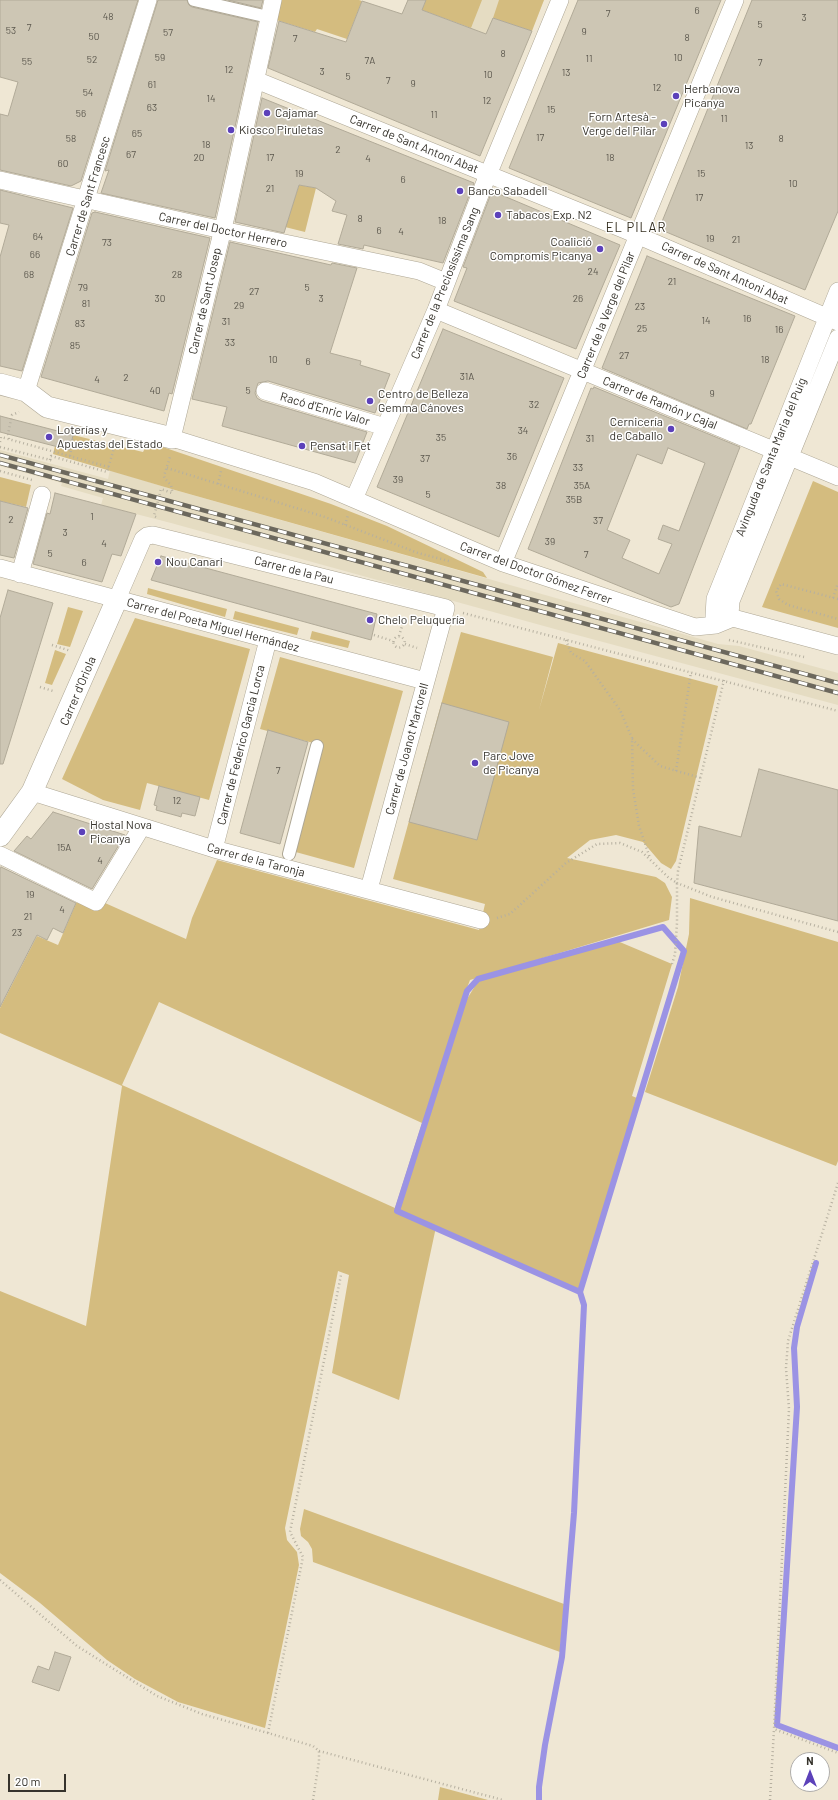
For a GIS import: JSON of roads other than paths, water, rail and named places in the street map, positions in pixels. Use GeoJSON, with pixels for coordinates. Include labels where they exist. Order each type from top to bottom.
{"type":"FeatureCollection","features":[{"type":"Feature","properties":{"kind":"street","name":"Carrer de Sant Francesc"},"geometry":{"type":"LineString","coordinates":[[26,391],[148,0]]}},
{"type":"Feature","properties":{"kind":"street"},"geometry":{"type":"LineString","coordinates":[[194,0],[264,16]]}},
{"type":"Feature","properties":{"kind":"street","name":"Carrer de Sant Josep"},"geometry":{"type":"LineString","coordinates":[[172,438],[222,230],[273,0]]}},
{"type":"Feature","properties":{"kind":"street","name":"Carrer de la Preciosíssima Sang"},"geometry":{"type":"LineString","coordinates":[[354,499],[436,310],[488,174],[560,0]]}},
{"type":"Feature","properties":{"kind":"street","name":"Carrer de la Verge del Pilar"},"geometry":{"type":"LineString","coordinates":[[503,563],[735,0]]}},
{"type":"Feature","properties":{"kind":"street","name":"Carrer de Sant Antoni Abat"},"geometry":{"type":"LineString","coordinates":[[256,80],[638,235],[832,320]]}},
{"type":"Feature","properties":{"kind":"street","name":"Carrer del Doctor Herrero"},"geometry":{"type":"LineString","coordinates":[[0,180],[222,230],[419,271],[446,282]]}},
{"type":"Feature","properties":{"kind":"street","name":"Avinguda de Santa Maria del Puig"},"geometry":{"type":"LineString","coordinates":[[716,625],[714,616],[715,600],[774,450],[832,320],[838,291]]}},
{"type":"Feature","properties":{"kind":"street","name":"Carrer de Ramón y Cajal"},"geometry":{"type":"LineString","coordinates":[[436,310],[789,457]]}},
{"type":"Feature","properties":{"kind":"street","name":"Avinguda de Santa Maria del Puig"},"geometry":{"type":"LineString","coordinates":[[733,618],[730,615],[732,601],[838,338]]}},
{"type":"Feature","properties":{"kind":"street"},"geometry":{"type":"LineString","coordinates":[[0,384],[26,391],[47,407],[172,438]]}},
{"type":"Feature","properties":{"kind":"street","name":"Racó d'Enric Valor"},"geometry":{"type":"LineString","coordinates":[[265,391],[385,426]]}},
{"type":"Feature","properties":{"kind":"street","name":"Carrer del Doctor Gómez Ferrer"},"geometry":{"type":"LineString","coordinates":[[172,438],[314,482],[503,563],[695,627],[716,625],[733,618]]}},
{"type":"Feature","properties":{"kind":"street"},"geometry":{"type":"LineString","coordinates":[[789,457],[838,477]]}},
{"type":"Feature","properties":{"kind":"street"},"geometry":{"type":"LineString","coordinates":[[20,574],[42,495]]}},
{"type":"Feature","properties":{"kind":"street","name":"Carrer de la Pau"},"geometry":{"type":"LineString","coordinates":[[143,539],[146,536],[153,535],[446,608]]}},
{"type":"Feature","properties":{"kind":"street","name":"Carrer d'Oriola"},"geometry":{"type":"LineString","coordinates":[[4,826],[32,792],[143,539]]}},
{"type":"Feature","properties":{"kind":"street","name":"Carrer del Poeta Miguel Hernández"},"geometry":{"type":"LineString","coordinates":[[0,568],[426,682]]}},
{"type":"Feature","properties":{"kind":"street","name":"Carrer de Joanot Martorell"},"geometry":{"type":"LineString","coordinates":[[369,889],[446,608]]}},
{"type":"Feature","properties":{"kind":"street"},"geometry":{"type":"LineString","coordinates":[[733,618],[838,646]]}},
{"type":"Feature","properties":{"kind":"street","name":"Carrer de Federico Garcia Lorca"},"geometry":{"type":"LineString","coordinates":[[214,849],[268,640]]}},
{"type":"Feature","properties":{"kind":"street"},"geometry":{"type":"LineString","coordinates":[[289,854],[317,746]]}},
{"type":"Feature","properties":{"kind":"street","name":"Carrer de la Taronja"},"geometry":{"type":"LineString","coordinates":[[32,792],[141,828],[214,849],[481,920]]}},
{"type":"Feature","properties":{"kind":"street"},"geometry":{"type":"LineString","coordinates":[[0,855],[96,902],[141,828]]}},
{"type":"Feature","properties":{"kind":"waterway"},"geometry":{"type":"LineString","coordinates":[[539,1800],[539,1787],[545,1745],[562,1657],[574,1513],[584,1305],[580,1292],[397,1211],[467,991],[478,979],[663,927],[684,951],[580,1292]]}},
{"type":"Feature","properties":{"kind":"waterway"},"geometry":{"type":"LineString","coordinates":[[816,1263],[797,1327],[794,1348],[797,1407],[777,1725],[838,1748]]}},
{"type":"Feature","properties":{"kind":"railway"},"geometry":{"type":"LineString","coordinates":[[0,455],[838,683]]}},
{"type":"Feature","properties":{"kind":"railway"},"geometry":{"type":"LineString","coordinates":[[0,463],[838,693]]}},
{"type":"Feature","properties":{"kind":"place","name":"Herbanova Picanya"},"geometry":{"type":"Point","coordinates":[676,96]}},
{"type":"Feature","properties":{"kind":"place","name":"Cajamar"},"geometry":{"type":"Point","coordinates":[267,113]}},
{"type":"Feature","properties":{"kind":"place","name":"Forn Artesà - Verge del Pilar"},"geometry":{"type":"Point","coordinates":[664,124]}},
{"type":"Feature","properties":{"kind":"place","name":"Kiosco Piruletas"},"geometry":{"type":"Point","coordinates":[231,130]}},
{"type":"Feature","properties":{"kind":"place","name":"Banco Sabadell"},"geometry":{"type":"Point","coordinates":[460,191]}},
{"type":"Feature","properties":{"kind":"place","name":"Tabacos Exp. N2"},"geometry":{"type":"Point","coordinates":[498,215]}},
{"type":"Feature","properties":{"kind":"place","name":"Coalició Compromís Picanya"},"geometry":{"type":"Point","coordinates":[600,249]}},
{"type":"Feature","properties":{"kind":"place","name":"Centro de Belleza Gemma Cánoves"},"geometry":{"type":"Point","coordinates":[370,401]}},
{"type":"Feature","properties":{"kind":"place","name":"Cernicería de Caballo"},"geometry":{"type":"Point","coordinates":[671,429]}},
{"type":"Feature","properties":{"kind":"place","name":"Loterías y Apuestas del Estado"},"geometry":{"type":"Point","coordinates":[49,437]}},
{"type":"Feature","properties":{"kind":"place","name":"Pensat i Fet"},"geometry":{"type":"Point","coordinates":[302,446]}},
{"type":"Feature","properties":{"kind":"place","name":"Nou Canari"},"geometry":{"type":"Point","coordinates":[158,562]}},
{"type":"Feature","properties":{"kind":"place","name":"Chelo Peluquería"},"geometry":{"type":"Point","coordinates":[370,620]}},
{"type":"Feature","properties":{"kind":"place","name":"Parc Jove de Picanya"},"geometry":{"type":"Point","coordinates":[475,763]}},
{"type":"Feature","properties":{"kind":"place","name":"Hostal Nova Picanya"},"geometry":{"type":"Point","coordinates":[82,832]}},
{"type":"Feature","properties":{"kind":"district","name":"EL PILAR"},"geometry":{"type":"Point","coordinates":[636,228]}}]}
